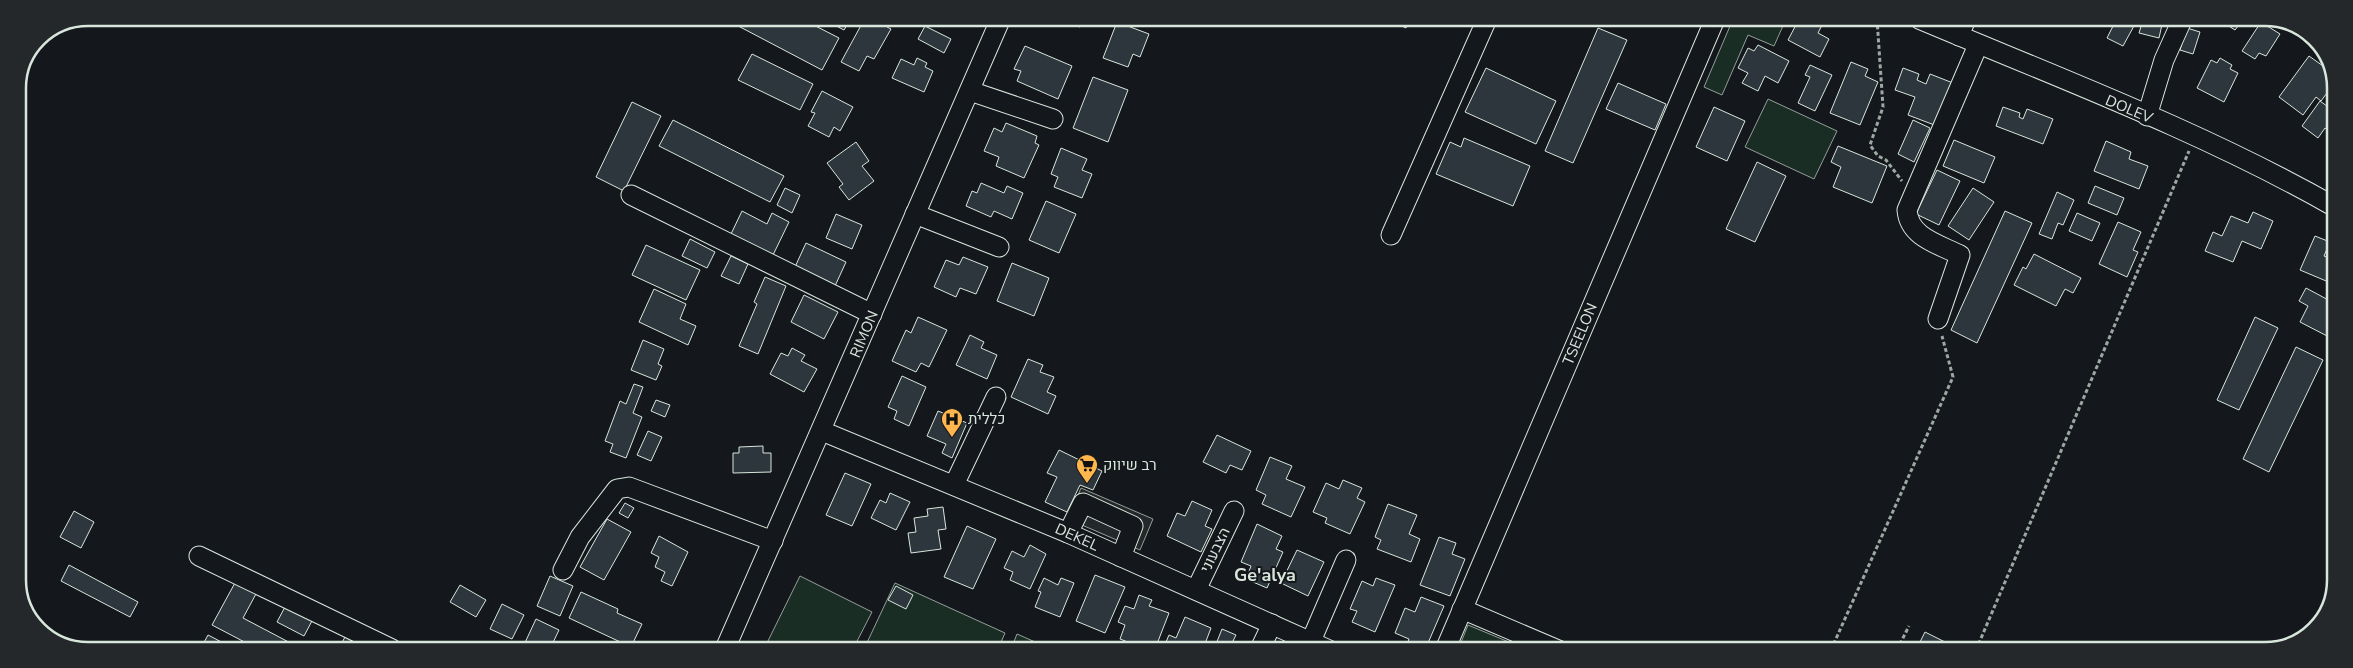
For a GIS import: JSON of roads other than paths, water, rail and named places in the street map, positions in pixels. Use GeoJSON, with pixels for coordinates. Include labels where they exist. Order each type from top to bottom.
{"type":"FeatureCollection","features":[{"type":"Feature","properties":{"kind":"street","name":"RIMON"},"geometry":{"type":"LineString","coordinates":[[728,642],[998,26]]}},
{"type":"Feature","properties":{"kind":"street"},"geometry":{"type":"LineString","coordinates":[[1391,235],[1485,26]]}},
{"type":"Feature","properties":{"kind":"street","name":"TSEELON"},"geometry":{"type":"LineString","coordinates":[[1448,642],[1712,26]]}},
{"type":"Feature","properties":{"kind":"street"},"geometry":{"type":"LineString","coordinates":[[2147,116],[2164,60],[2179,26]]}},
{"type":"Feature","properties":{"kind":"street","name":"DOLEV"},"geometry":{"type":"LineString","coordinates":[[1963,28],[1978,44],[2196,137],[2327,203]]}},
{"type":"Feature","properties":{"kind":"street"},"geometry":{"type":"LineString","coordinates":[[1938,319],[1960,255],[1914,230],[1908,221],[1907,210],[1978,44]]}},
{"type":"Feature","properties":{"kind":"street"},"geometry":{"type":"LineString","coordinates":[[970,91],[1053,119]]}},
{"type":"Feature","properties":{"kind":"street"},"geometry":{"type":"LineString","coordinates":[[632,195],[872,314]]}},
{"type":"Feature","properties":{"kind":"street"},"geometry":{"type":"LineString","coordinates":[[915,214],[999,247]]}},
{"type":"Feature","properties":{"kind":"street"},"geometry":{"type":"LineString","coordinates":[[954,485],[996,397]]}},
{"type":"Feature","properties":{"kind":"street","name":"DEKEL"},"geometry":{"type":"LineString","coordinates":[[822,431],[1068,533],[1311,641]]}},
{"type":"Feature","properties":{"kind":"street"},"geometry":{"type":"LineString","coordinates":[[563,570],[580,537],[617,489],[629,487],[773,540]]}},
{"type":"Feature","properties":{"kind":"street"},"geometry":{"type":"LineString","coordinates":[[1068,533],[1083,503],[1134,526],[1121,556]]}},
{"type":"Feature","properties":{"kind":"street","name":"הצבעוני"},"geometry":{"type":"LineString","coordinates":[[1196,590],[1234,511]]}},
{"type":"Feature","properties":{"kind":"street"},"geometry":{"type":"LineString","coordinates":[[199,556],[379,642]]}},
{"type":"Feature","properties":{"kind":"street"},"geometry":{"type":"LineString","coordinates":[[1311,641],[1346,560]]}},
{"type":"Feature","properties":{"kind":"street"},"geometry":{"type":"LineString","coordinates":[[1462,609],[1539,642]]}},
{"type":"Feature","properties":{"kind":"street"},"geometry":{"type":"LineString","coordinates":[[1263,642],[1272,624]]}},
{"type":"Feature","properties":{"kind":"place","name":"כללית"},"geometry":{"type":"Point","coordinates":[952,438]}},
{"type":"Feature","properties":{"kind":"place","name":"רב שיווק"},"geometry":{"type":"Point","coordinates":[1087,484]}},
{"type":"Feature","properties":{"kind":"district","name":"Ge'alya"},"geometry":{"type":"Point","coordinates":[1265,575]}}]}
